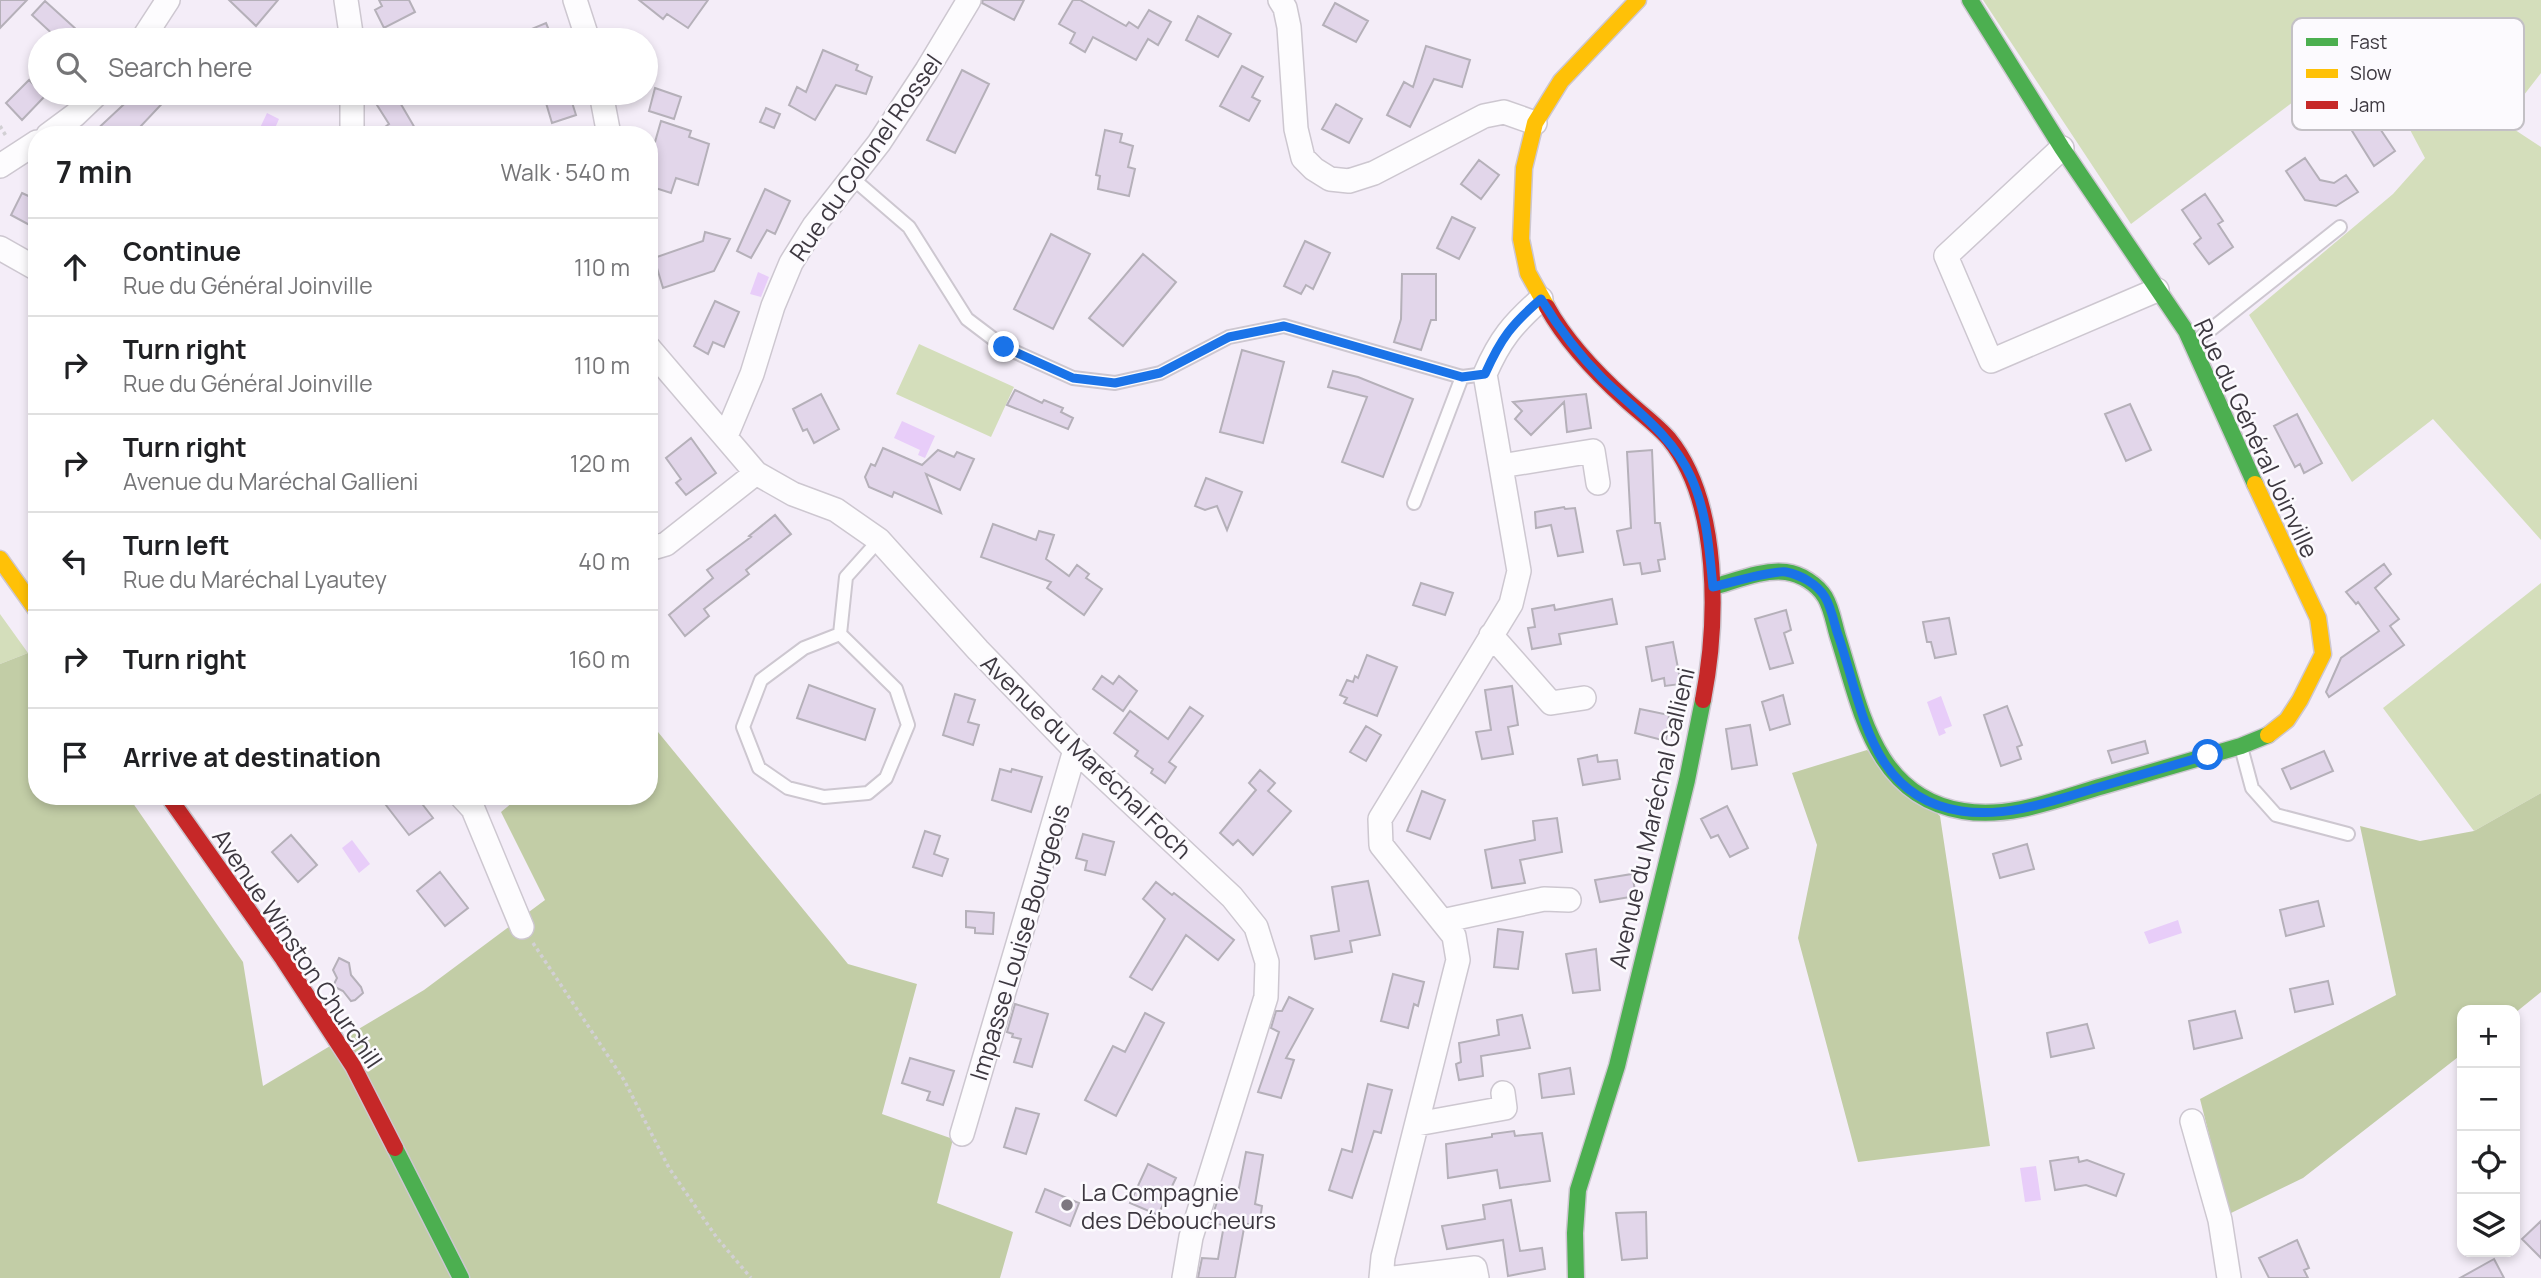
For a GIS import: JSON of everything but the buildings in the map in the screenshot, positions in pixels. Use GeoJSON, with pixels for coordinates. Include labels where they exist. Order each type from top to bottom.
{"type":"FeatureCollection","features":[{"type":"Feature","properties":{"kind":"street"},"geometry":{"type":"LineString","coordinates":[[150,28],[168,0]]}},
{"type":"Feature","properties":{"kind":"street"},"geometry":{"type":"LineString","coordinates":[[346,0],[350,28]]}},
{"type":"Feature","properties":{"kind":"street"},"geometry":{"type":"LineString","coordinates":[[575,0],[584,28]]}},
{"type":"Feature","properties":{"kind":"street","name":"Rue du Colonel Rossel"},"geometry":{"type":"LineString","coordinates":[[726,436],[752,373],[773,306],[791,263],[814,226],[886,132],[969,0]]}},
{"type":"Feature","properties":{"kind":"street"},"geometry":{"type":"LineString","coordinates":[[1280,0],[1285,8],[1289,27],[1296,129],[1303,158],[1314,169],[1330,178],[1349,181],[1374,173],[1484,116],[1504,112],[1535,123]]}},
{"type":"Feature","properties":{"kind":"street","name":"Avenue du Maréchal Gallieni"},"geometry":{"type":"LineString","coordinates":[[1576,1278],[1578,1190],[1617,1066],[1687,780],[1709,668],[1713,587],[1706,520],[1691,477],[1675,449],[1669,439],[1600,377],[1557,325],[1528,273],[1521,239],[1524,168],[1535,123],[1561,81],[1638,0]]}},
{"type":"Feature","properties":{"kind":"street","name":"Rue du Général Joinville"},"geometry":{"type":"LineString","coordinates":[[1713,587],[1783,571],[1804,578],[1825,597],[1860,710],[1878,756],[1902,785],[1933,805],[1964,811],[2007,811],[2052,801],[2241,746],[2270,734],[2287,720],[2316,671],[2323,654],[2318,618],[2292,567],[2186,331],[2062,148],[1969,0]]}},
{"type":"Feature","properties":{"kind":"street"},"geometry":{"type":"LineString","coordinates":[[60,126],[85,105]]}},
{"type":"Feature","properties":{"kind":"street"},"geometry":{"type":"LineString","coordinates":[[352,105],[352,126]]}},
{"type":"Feature","properties":{"kind":"street"},"geometry":{"type":"LineString","coordinates":[[603,105],[607,126]]}},
{"type":"Feature","properties":{"kind":"street"},"geometry":{"type":"LineString","coordinates":[[0,166],[28,148]]}},
{"type":"Feature","properties":{"kind":"street"},"geometry":{"type":"LineString","coordinates":[[2062,148],[1946,256],[1991,361],[2157,290]]}},
{"type":"Feature","properties":{"kind":"street"},"geometry":{"type":"LineString","coordinates":[[0,248],[28,264]]}},
{"type":"Feature","properties":{"kind":"street"},"geometry":{"type":"LineString","coordinates":[[1381,1278],[1383,1257],[1458,960],[1454,936],[1381,845],[1380,819],[1511,604],[1519,571],[1485,374],[1496,350],[1514,323],[1541,299]]}},
{"type":"Feature","properties":{"kind":"street","name":"Avenue du Maréchal Foch"},"geometry":{"type":"LineString","coordinates":[[658,358],[756,472],[793,494],[836,510],[879,540],[978,650],[1075,750],[1232,897],[1256,926],[1267,962],[1266,997],[1191,1237],[1184,1278]]}},
{"type":"Feature","properties":{"kind":"street"},"geometry":{"type":"LineString","coordinates":[[1501,466],[1593,451],[1598,483]]}},
{"type":"Feature","properties":{"kind":"street"},"geometry":{"type":"LineString","coordinates":[[658,546],[666,544],[756,472]]}},
{"type":"Feature","properties":{"kind":"street"},"geometry":{"type":"LineString","coordinates":[[0,559],[28,591]]}},
{"type":"Feature","properties":{"kind":"street"},"geometry":{"type":"LineString","coordinates":[[1491,635],[1551,703],[1584,698]]}},
{"type":"Feature","properties":{"kind":"street","name":"Impasse Louise Bourgeois"},"geometry":{"type":"LineString","coordinates":[[962,1134],[1075,750]]}},
{"type":"Feature","properties":{"kind":"street","name":"Avenue Winston Churchill"},"geometry":{"type":"LineString","coordinates":[[174,805],[290,969],[353,1066],[461,1278]]}},
{"type":"Feature","properties":{"kind":"street"},"geometry":{"type":"LineString","coordinates":[[470,805],[522,927]]}},
{"type":"Feature","properties":{"kind":"street"},"geometry":{"type":"LineString","coordinates":[[1442,921],[1544,899],[1569,900]]}},
{"type":"Feature","properties":{"kind":"street"},"geometry":{"type":"LineString","coordinates":[[1417,1124],[1506,1108],[1503,1093]]}},
{"type":"Feature","properties":{"kind":"street"},"geometry":{"type":"LineString","coordinates":[[2192,1121],[2220,1220],[2229,1278]]}},
{"type":"Feature","properties":{"kind":"street"},"geometry":{"type":"LineString","coordinates":[[1394,1278],[1475,1268],[1477,1278]]}},
{"type":"Feature","properties":{"kind":"lane"},"geometry":{"type":"LineString","coordinates":[[851,177],[909,227],[967,319],[1004,347],[1073,378],[1115,383],[1160,373],[1229,337],[1284,326],[1462,377],[1485,374]]}},
{"type":"Feature","properties":{"kind":"lane"},"geometry":{"type":"LineString","coordinates":[[2192,345],[2340,227]]}},
{"type":"Feature","properties":{"kind":"lane"},"geometry":{"type":"LineString","coordinates":[[1414,503],[1462,377]]}},
{"type":"Feature","properties":{"kind":"lane"},"geometry":{"type":"LineString","coordinates":[[840,634],[846,577],[879,540]]}},
{"type":"Feature","properties":{"kind":"lane"},"geometry":{"type":"LineString","coordinates":[[840,634],[896,690],[908,725],[886,778],[868,793],[824,797],[788,788],[759,768],[743,727],[761,680],[804,648],[840,634]]}},
{"type":"Feature","properties":{"kind":"lane"},"geometry":{"type":"LineString","coordinates":[[2241,746],[2252,788],[2276,815],[2348,834]]}},
{"type":"Feature","properties":{"kind":"path"},"geometry":{"type":"LineString","coordinates":[[522,927],[624,1080],[669,1168],[717,1238],[751,1278]]}},
{"type":"Feature","properties":{"kind":"green space"},"geometry":{"type":"Polygon","coordinates":[[[1983,0],[2541,0],[2541,73],[2524,95],[2524,18],[2292,18],[2292,103],[2131,224],[1983,0]]]}},
{"type":"Feature","properties":{"kind":"green space"},"geometry":{"type":"Polygon","coordinates":[[[2410,130],[2515,130],[2541,147],[2541,540],[2433,419],[2352,482],[2249,315],[2393,194],[2425,158],[2410,130]]]}},
{"type":"Feature","properties":{"kind":"green space"},"geometry":{"type":"Polygon","coordinates":[[[919,344],[1014,387],[991,437],[896,394],[919,344]]]}},
{"type":"Feature","properties":{"kind":"green space"},"geometry":{"type":"Polygon","coordinates":[[[2541,583],[2541,793],[2474,831],[2383,708],[2541,583]]]}},
{"type":"Feature","properties":{"kind":"green space"},"geometry":{"type":"Polygon","coordinates":[[[0,614],[28,653],[0,664],[0,614]]]}},
{"type":"Feature","properties":{"kind":"green space"},"geometry":{"type":"Polygon","coordinates":[[[28,653],[28,805],[134,805],[243,962],[263,1086],[424,990],[545,900],[501,812],[509,805],[658,805],[658,732],[848,964],[917,984],[882,1114],[953,1139],[937,1203],[1013,1232],[1000,1278],[0,1278],[0,664],[28,653]]]}},
{"type":"Feature","properties":{"kind":"green space"},"geometry":{"type":"Polygon","coordinates":[[[1867,750],[1940,816],[1990,1146],[1858,1162],[1798,938],[1817,845],[1792,773],[1867,750]]]}},
{"type":"Feature","properties":{"kind":"green space"},"geometry":{"type":"Polygon","coordinates":[[[2541,793],[2541,992],[2520,1009],[2520,1005],[2457,1005],[2457,1058],[2303,1178],[2229,1214],[2200,1099],[2396,995],[2360,826],[2420,841],[2474,831],[2541,793]]]}},
{"type":"Feature","properties":{"kind":"shaded area"},"geometry":{"type":"Polygon","coordinates":[[[267,113],[279,119],[276,126],[261,126],[267,113]]]}},
{"type":"Feature","properties":{"kind":"shaded area"},"geometry":{"type":"Polygon","coordinates":[[[758,272],[769,277],[761,297],[750,294],[758,272]]]}},
{"type":"Feature","properties":{"kind":"shaded area"},"geometry":{"type":"Polygon","coordinates":[[[902,421],[935,436],[925,458],[918,455],[920,450],[894,438],[902,421]]]}},
{"type":"Feature","properties":{"kind":"shaded area"},"geometry":{"type":"Polygon","coordinates":[[[1941,696],[1952,726],[1944,729],[1946,733],[1939,736],[1927,702],[1941,696]]]}},
{"type":"Feature","properties":{"kind":"shaded area"},"geometry":{"type":"Polygon","coordinates":[[[352,840],[370,864],[359,873],[342,848],[352,840]]]}},
{"type":"Feature","properties":{"kind":"shaded area"},"geometry":{"type":"Polygon","coordinates":[[[2178,920],[2182,933],[2149,944],[2144,932],[2178,920]]]}},
{"type":"Feature","properties":{"kind":"shaded area"},"geometry":{"type":"Polygon","coordinates":[[[2036,1166],[2041,1200],[2025,1202],[2020,1168],[2036,1166]]]}},
{"type":"Feature","properties":{"kind":"traffic: fast"},"geometry":{"type":"LineString","coordinates":[[1970,0],[2062,148],[2186,331],[2255,484]]}},
{"type":"Feature","properties":{"kind":"traffic: fast"},"geometry":{"type":"LineString","coordinates":[[1713,587],[1768,572],[1786,572],[1808,580],[1818,588],[1829,606],[1864,720],[1890,769],[1909,788],[1933,802],[1963,811],[1998,812],[2034,806],[2241,746],[2268,735]]}},
{"type":"Feature","properties":{"kind":"traffic: fast"},"geometry":{"type":"LineString","coordinates":[[1576,1278],[1578,1190],[1617,1066],[1687,780],[1703,700]]}},
{"type":"Feature","properties":{"kind":"traffic: fast"},"geometry":{"type":"LineString","coordinates":[[395,1148],[461,1278]]}},
{"type":"Feature","properties":{"kind":"traffic: slow"},"geometry":{"type":"LineString","coordinates":[[1547,307],[1528,273],[1521,239],[1524,168],[1535,123],[1561,81],[1638,0]]}},
{"type":"Feature","properties":{"kind":"traffic: slow"},"geometry":{"type":"LineString","coordinates":[[2255,484],[2318,618],[2323,654],[2287,720],[2268,735]]}},
{"type":"Feature","properties":{"kind":"traffic: slow"},"geometry":{"type":"LineString","coordinates":[[0,559],[28,598]]}},
{"type":"Feature","properties":{"kind":"traffic: jam"},"geometry":{"type":"LineString","coordinates":[[1547,307],[1573,345],[1593,368],[1669,439],[1686,465],[1707,529],[1711,565],[1711,636],[1703,700]]}},
{"type":"Feature","properties":{"kind":"traffic: jam"},"geometry":{"type":"LineString","coordinates":[[174,805],[283,959],[353,1066],[395,1148]]}},
{"type":"Feature","properties":{"kind":"place","name":"La Compagnie des Déboucheurs"},"geometry":{"type":"Point","coordinates":[1067,1205]}},
{"type":"Feature","properties":{"kind":"route"},"geometry":{"type":"LineString","coordinates":[[1004,347],[1073,378],[1115,383],[1160,373],[1229,337],[1284,326],[1462,377],[1485,374],[1496,350],[1514,323],[1541,299],[1557,325],[1600,377],[1669,439],[1691,477],[1706,520],[1713,587],[1783,571],[1804,578],[1825,597],[1860,710],[1878,756],[1902,785],[1933,805],[1964,811],[2007,811],[2052,801],[2208,755]]}}]}
